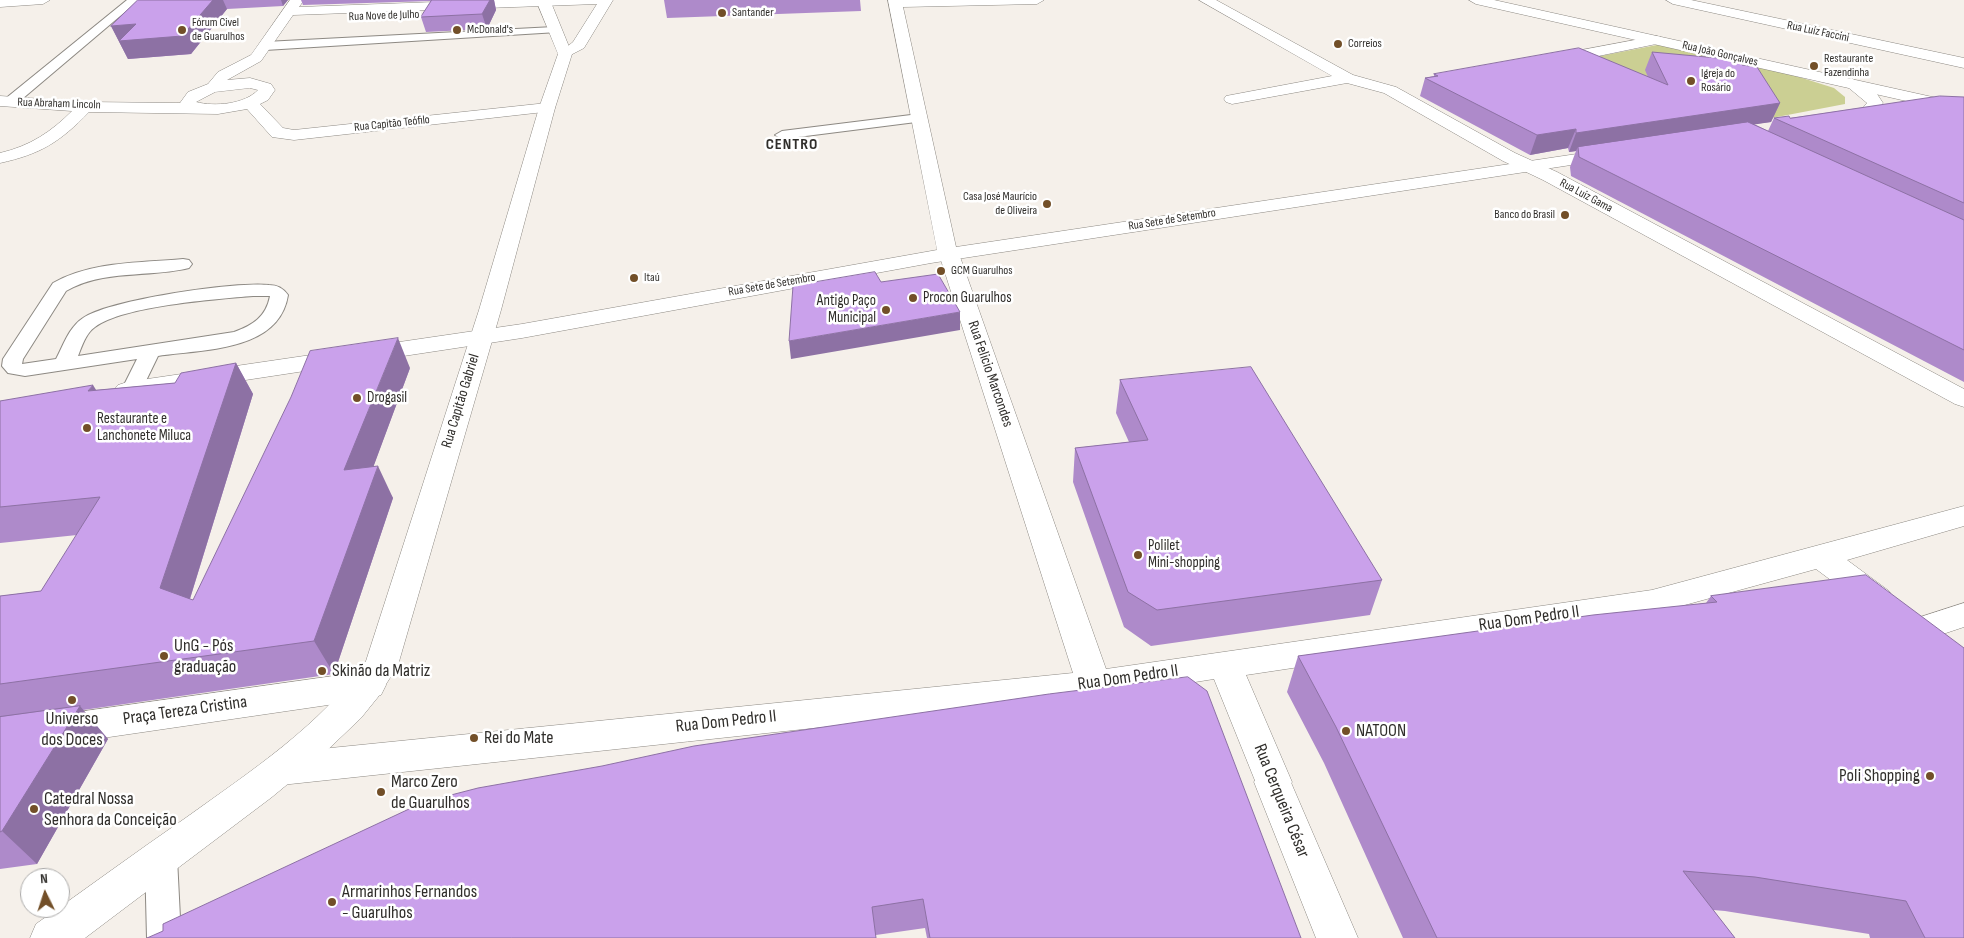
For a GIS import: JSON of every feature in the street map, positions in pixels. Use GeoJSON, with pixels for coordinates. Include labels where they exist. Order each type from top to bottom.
{"type":"FeatureCollection","features":[{"type":"Feature","properties":{"kind":"street"},"geometry":{"type":"LineString","coordinates":[[0,3],[43,0]]}},
{"type":"Feature","properties":{"kind":"street","name":"Rua Nove de Julho"},"geometry":{"type":"LineString","coordinates":[[290,10],[543,4],[605,0]]}},
{"type":"Feature","properties":{"kind":"street","name":"Rua Nove de Julho"},"geometry":{"type":"LineString","coordinates":[[566,54],[579,45],[605,0]]}},
{"type":"Feature","properties":{"kind":"street"},"geometry":{"type":"LineString","coordinates":[[895,1],[1037,0]]}},
{"type":"Feature","properties":{"kind":"street","name":"Rua Luiz Gama"},"geometry":{"type":"LineString","coordinates":[[1206,0],[1347,78],[1390,90],[1528,166],[1964,399]]}},
{"type":"Feature","properties":{"kind":"street","name":"Rua João Gonçalves"},"geometry":{"type":"LineString","coordinates":[[1476,0],[1964,109]]}},
{"type":"Feature","properties":{"kind":"street","name":"Rua Luíz Faccini"},"geometry":{"type":"LineString","coordinates":[[1676,0],[1964,63]]}},
{"type":"Feature","properties":{"kind":"street","name":"Rua Felicio Marcondes"},"geometry":{"type":"LineString","coordinates":[[895,1],[944,243],[1094,684]]}},
{"type":"Feature","properties":{"kind":"street"},"geometry":{"type":"LineString","coordinates":[[543,4],[566,54]]}},
{"type":"Feature","properties":{"kind":"street"},"geometry":{"type":"LineString","coordinates":[[194,108],[189,105],[188,101],[207,90],[224,76],[256,58],[290,10]]}},
{"type":"Feature","properties":{"kind":"street"},"geometry":{"type":"LineString","coordinates":[[1544,62],[1656,40]]}},
{"type":"Feature","properties":{"kind":"street","name":"Rua Capitão Gabriel"},"geometry":{"type":"LineString","coordinates":[[52,938],[281,769],[346,710],[369,685],[381,665],[481,337],[547,108],[566,54]]}},
{"type":"Feature","properties":{"kind":"street"},"geometry":{"type":"LineString","coordinates":[[1232,99],[1347,78]]}},
{"type":"Feature","properties":{"kind":"street","name":"Rua Abraham Lincoln"},"geometry":{"type":"LineString","coordinates":[[5,101],[85,107],[119,106],[210,110],[249,102],[265,94],[267,90],[265,87],[250,83],[119,106]]}},
{"type":"Feature","properties":{"kind":"street"},"geometry":{"type":"LineString","coordinates":[[1851,83],[1871,97],[1875,103],[1865,115]]}},
{"type":"Feature","properties":{"kind":"street"},"geometry":{"type":"LineString","coordinates":[[1390,90],[1410,87]]}},
{"type":"Feature","properties":{"kind":"street","name":"Rua Capitão Teófilo"},"geometry":{"type":"LineString","coordinates":[[249,102],[278,133],[294,135],[547,108]]}},
{"type":"Feature","properties":{"kind":"street"},"geometry":{"type":"LineString","coordinates":[[1846,118],[1921,106],[1964,109]]}},
{"type":"Feature","properties":{"kind":"street"},"geometry":{"type":"LineString","coordinates":[[0,158],[45,144],[55,138],[85,107]]}},
{"type":"Feature","properties":{"kind":"street","name":"Rua Sete de Setembro"},"geometry":{"type":"LineString","coordinates":[[104,394],[481,337],[949,254],[1627,151]]}},
{"type":"Feature","properties":{"kind":"street","name":"Rua Dom Pedro II"},"geometry":{"type":"LineString","coordinates":[[281,769],[1094,684],[1652,602],[1821,557],[1964,516]]}},
{"type":"Feature","properties":{"kind":"street"},"geometry":{"type":"LineString","coordinates":[[1821,557],[1949,652]]}},
{"type":"Feature","properties":{"kind":"street"},"geometry":{"type":"LineString","coordinates":[[1919,630],[1964,615]]}},
{"type":"Feature","properties":{"kind":"street","name":"Rua Cerqueira César"},"geometry":{"type":"LineString","coordinates":[[1225,664],[1337,938]]}},
{"type":"Feature","properties":{"kind":"street","name":"Praça Tereza Cristina"},"geometry":{"type":"LineString","coordinates":[[0,738],[369,685]]}},
{"type":"Feature","properties":{"kind":"lane"},"geometry":{"type":"LineString","coordinates":[[5,101],[134,0]]}},
{"type":"Feature","properties":{"kind":"lane"},"geometry":{"type":"LineString","coordinates":[[265,46],[554,30]]}},
{"type":"Feature","properties":{"kind":"lane"},"geometry":{"type":"LineString","coordinates":[[782,135],[919,118]]}},
{"type":"Feature","properties":{"kind":"lane"},"geometry":{"type":"LineString","coordinates":[[64,364],[83,327],[96,317],[114,310],[258,290],[276,292],[279,295],[268,321],[254,332],[232,339],[25,370],[16,369],[12,366],[12,360],[59,287],[77,277],[90,274],[183,264]]}},
{"type":"Feature","properties":{"kind":"lane"},"geometry":{"type":"LineString","coordinates":[[138,388],[156,351]]}},
{"type":"Feature","properties":{"kind":"lane"},"geometry":{"type":"LineString","coordinates":[[161,858],[164,938]]}},
{"type":"Feature","properties":{"kind":"green space"},"geometry":{"type":"Polygon","coordinates":[[[1662,44],[1796,76],[1834,88],[1845,97],[1845,104],[1735,125],[1580,60],[1662,44]]]}},
{"type":"Feature","properties":{"kind":"building"},"geometry":{"type":"Polygon","coordinates":[[[138,0],[213,0],[182,36],[119,41],[136,24],[111,26],[138,0]]]}},
{"type":"Feature","properties":{"kind":"building"},"geometry":{"type":"Polygon","coordinates":[[[432,0],[490,0],[482,14],[421,17],[432,0]]]}},
{"type":"Feature","properties":{"kind":"building"},"geometry":{"type":"Polygon","coordinates":[[[1579,48],[1668,85],[1652,52],[1739,60],[1742,65],[1757,67],[1780,103],[1576,133],[1576,129],[1537,135],[1425,78],[1438,76],[1434,74],[1579,48]]]}},
{"type":"Feature","properties":{"kind":"building"},"geometry":{"type":"Polygon","coordinates":[[[1940,96],[1964,97],[1964,203],[1774,118],[1789,116],[1790,118],[1940,96]]]}},
{"type":"Feature","properties":{"kind":"building"},"geometry":{"type":"Polygon","coordinates":[[[1748,122],[1964,220],[1964,350],[1579,157],[1578,147],[1748,122]]]}},
{"type":"Feature","properties":{"kind":"building"},"geometry":{"type":"Polygon","coordinates":[[[875,272],[881,282],[938,274],[960,312],[789,341],[793,286],[875,272]]]}},
{"type":"Feature","properties":{"kind":"building"},"geometry":{"type":"Polygon","coordinates":[[[398,338],[344,470],[378,466],[314,641],[0,684],[0,596],[41,591],[100,497],[0,507],[0,401],[93,385],[88,391],[175,383],[181,373],[236,363],[160,588],[193,600],[291,397],[310,351],[398,338]]]}},
{"type":"Feature","properties":{"kind":"building"},"geometry":{"type":"Polygon","coordinates":[[[1251,367],[1382,580],[1157,610],[1128,592],[1075,448],[1148,440],[1120,380],[1251,367]]]}},
{"type":"Feature","properties":{"kind":"building"},"geometry":{"type":"Polygon","coordinates":[[[1866,575],[1964,648],[1964,938],[1925,938],[1906,901],[1755,877],[1683,871],[1735,938],[1437,938],[1336,727],[1298,656],[1593,615],[1717,602],[1711,596],[1866,575]]]}},
{"type":"Feature","properties":{"kind":"building"},"geometry":{"type":"Polygon","coordinates":[[[1188,677],[1207,691],[1301,938],[930,938],[923,899],[872,907],[876,938],[147,938],[163,931],[163,924],[424,802],[478,788],[602,766],[694,746],[1049,694],[1188,677]]]}},
{"type":"Feature","properties":{"kind":"building"},"geometry":{"type":"Polygon","coordinates":[[[80,706],[2,831],[0,832],[0,717],[80,706]]]}},
{"type":"Feature","properties":{"kind":"place","name":"Santander"},"geometry":{"type":"Point","coordinates":[722,13]}},
{"type":"Feature","properties":{"kind":"place","name":"Fórum Civel de Guarulhos"},"geometry":{"type":"Point","coordinates":[182,30]}},
{"type":"Feature","properties":{"kind":"place","name":"McDonald's"},"geometry":{"type":"Point","coordinates":[457,30]}},
{"type":"Feature","properties":{"kind":"place","name":"Correios"},"geometry":{"type":"Point","coordinates":[1338,44]}},
{"type":"Feature","properties":{"kind":"place","name":"Restaurante Fazendinha"},"geometry":{"type":"Point","coordinates":[1814,66]}},
{"type":"Feature","properties":{"kind":"place","name":"Igreja do Rosário"},"geometry":{"type":"Point","coordinates":[1691,81]}},
{"type":"Feature","properties":{"kind":"place","name":"Casa José Maurício de Oliveira"},"geometry":{"type":"Point","coordinates":[1047,204]}},
{"type":"Feature","properties":{"kind":"place","name":"Banco do Brasil"},"geometry":{"type":"Point","coordinates":[1565,215]}},
{"type":"Feature","properties":{"kind":"place","name":"GCM Guarulhos"},"geometry":{"type":"Point","coordinates":[941,271]}},
{"type":"Feature","properties":{"kind":"place","name":"Itaú"},"geometry":{"type":"Point","coordinates":[634,278]}},
{"type":"Feature","properties":{"kind":"place","name":"Procon Guarulhos"},"geometry":{"type":"Point","coordinates":[913,298]}},
{"type":"Feature","properties":{"kind":"place","name":"Antigo Paço Municipal"},"geometry":{"type":"Point","coordinates":[886,310]}},
{"type":"Feature","properties":{"kind":"place","name":"Drogasil"},"geometry":{"type":"Point","coordinates":[357,398]}},
{"type":"Feature","properties":{"kind":"place","name":"Restaurante e Lanchonete Miluca"},"geometry":{"type":"Point","coordinates":[87,428]}},
{"type":"Feature","properties":{"kind":"place","name":"Polilet Mini-shopping"},"geometry":{"type":"Point","coordinates":[1138,555]}},
{"type":"Feature","properties":{"kind":"place","name":"UnG - Pós graduação"},"geometry":{"type":"Point","coordinates":[164,656]}},
{"type":"Feature","properties":{"kind":"place","name":"Skinão da Matriz"},"geometry":{"type":"Point","coordinates":[322,671]}},
{"type":"Feature","properties":{"kind":"place","name":"Universo dos Doces"},"geometry":{"type":"Point","coordinates":[72,700]}},
{"type":"Feature","properties":{"kind":"place","name":"NATOON"},"geometry":{"type":"Point","coordinates":[1346,731]}},
{"type":"Feature","properties":{"kind":"place","name":"Rei do Mate"},"geometry":{"type":"Point","coordinates":[474,738]}},
{"type":"Feature","properties":{"kind":"place","name":"Poli Shopping"},"geometry":{"type":"Point","coordinates":[1930,776]}},
{"type":"Feature","properties":{"kind":"place","name":"Marco Zero de Guarulhos"},"geometry":{"type":"Point","coordinates":[381,792]}},
{"type":"Feature","properties":{"kind":"place","name":"Catedral Nossa Senhora da Conceição"},"geometry":{"type":"Point","coordinates":[34,809]}},
{"type":"Feature","properties":{"kind":"place","name":"Armarinhos Fernandos - Guarulhos"},"geometry":{"type":"Point","coordinates":[332,902]}},
{"type":"Feature","properties":{"kind":"district","name":"CENTRO"},"geometry":{"type":"Point","coordinates":[792,145]}}]}
